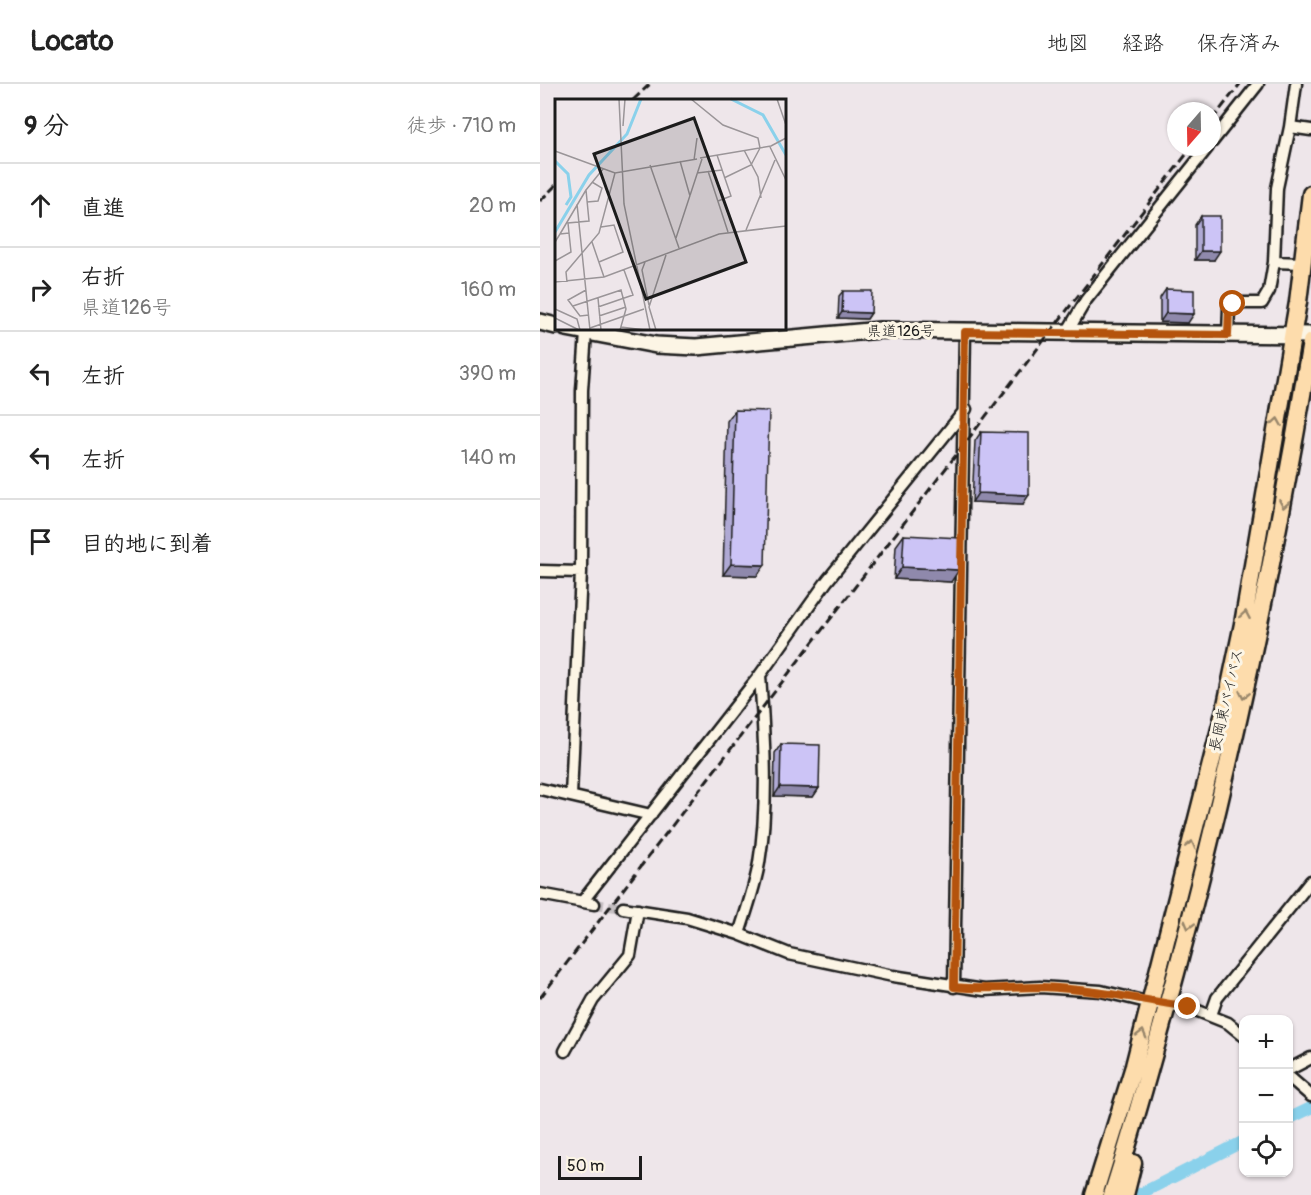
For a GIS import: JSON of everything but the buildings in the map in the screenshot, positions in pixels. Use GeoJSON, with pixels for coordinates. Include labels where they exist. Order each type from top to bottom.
{"type":"FeatureCollection","features":[{"type":"Feature","properties":{"kind":"highway","name":"長岡東バイパス"},"geometry":{"type":"LineString","coordinates":[[1093,1185],[1134,1066],[1226,705],[1265,498],[1311,194]]}},
{"type":"Feature","properties":{"kind":"highway","name":"長岡東バイパス"},"geometry":{"type":"LineString","coordinates":[[1112,1195],[1130,1158],[1225,786],[1278,537],[1311,342]]}},
{"type":"Feature","properties":{"kind":"highway"},"geometry":{"type":"LineString","coordinates":[[1125,1195],[1130,1158]]}},
{"type":"Feature","properties":{"kind":"main road"},"geometry":{"type":"LineString","coordinates":[[540,322],[555,326]]}},
{"type":"Feature","properties":{"kind":"main road","name":"県道126号"},"geometry":{"type":"LineString","coordinates":[[574,330],[656,345],[696,347],[841,332],[1311,335]]}},
{"type":"Feature","properties":{"kind":"street"},"geometry":{"type":"LineString","coordinates":[[1221,131],[1258,84]]}},
{"type":"Feature","properties":{"kind":"street"},"geometry":{"type":"LineString","coordinates":[[1228,335],[1229,307],[1238,303],[1262,303],[1269,291],[1274,262],[1277,188],[1290,127],[1296,84]]}},
{"type":"Feature","properties":{"kind":"street"},"geometry":{"type":"LineString","coordinates":[[1290,127],[1311,130]]}},
{"type":"Feature","properties":{"kind":"street"},"geometry":{"type":"LineString","coordinates":[[1066,334],[1086,300],[1201,156]]}},
{"type":"Feature","properties":{"kind":"street"},"geometry":{"type":"LineString","coordinates":[[1274,262],[1302,263]]}},
{"type":"Feature","properties":{"kind":"street"},"geometry":{"type":"LineString","coordinates":[[954,987],[966,409],[965,332]]}},
{"type":"Feature","properties":{"kind":"street"},"geometry":{"type":"LineString","coordinates":[[571,796],[581,572],[582,390],[586,333]]}},
{"type":"Feature","properties":{"kind":"street"},"geometry":{"type":"LineString","coordinates":[[582,902],[749,685],[760,675],[827,581],[966,409]]}},
{"type":"Feature","properties":{"kind":"street"},"geometry":{"type":"LineString","coordinates":[[540,571],[581,572]]}},
{"type":"Feature","properties":{"kind":"street"},"geometry":{"type":"LineString","coordinates":[[739,934],[759,865],[765,741],[760,675]]}},
{"type":"Feature","properties":{"kind":"street"},"geometry":{"type":"LineString","coordinates":[[540,789],[651,815]]}},
{"type":"Feature","properties":{"kind":"street"},"geometry":{"type":"LineString","coordinates":[[1211,1015],[1217,998],[1311,881]]}},
{"type":"Feature","properties":{"kind":"street"},"geometry":{"type":"LineString","coordinates":[[540,894],[594,904]]}},
{"type":"Feature","properties":{"kind":"street"},"geometry":{"type":"LineString","coordinates":[[623,908],[687,918],[817,962],[954,987],[984,990],[1040,987],[1101,991],[1211,1015],[1228,1023],[1239,1032]]}},
{"type":"Feature","properties":{"kind":"street"},"geometry":{"type":"LineString","coordinates":[[565,1051],[593,1000],[630,955],[638,910]]}},
{"type":"Feature","properties":{"kind":"street"},"geometry":{"type":"LineString","coordinates":[[1293,1073],[1311,1058]]}},
{"type":"Feature","properties":{"kind":"street"},"geometry":{"type":"LineString","coordinates":[[1293,1078],[1311,1096]]}},
{"type":"Feature","properties":{"kind":"waterway"},"geometry":{"type":"LineString","coordinates":[[1293,1117],[1311,1108]]}},
{"type":"Feature","properties":{"kind":"waterway"},"geometry":{"type":"LineString","coordinates":[[1138,1195],[1239,1144]]}},
{"type":"Feature","properties":{"kind":"tunnel"},"geometry":{"type":"LineString","coordinates":[[594,904],[623,908]]}},
{"type":"Feature","properties":{"kind":"railway"},"geometry":{"type":"LineString","coordinates":[[634,99],[650,84]]}},
{"type":"Feature","properties":{"kind":"railway"},"geometry":{"type":"LineString","coordinates":[[1221,108],[1240,84]]}},
{"type":"Feature","properties":{"kind":"railway"},"geometry":{"type":"LineString","coordinates":[[540,998],[1185,156]]}},
{"type":"Feature","properties":{"kind":"railway"},"geometry":{"type":"LineString","coordinates":[[540,201],[555,186]]}},
{"type":"Feature","properties":{"kind":"route"},"geometry":{"type":"LineString","coordinates":[[1188,1007],[1151,1003],[1101,991],[1040,987],[984,990],[954,987],[966,409],[965,332],[1228,335],[1228,313],[1229,307],[1233,304]]}}]}
